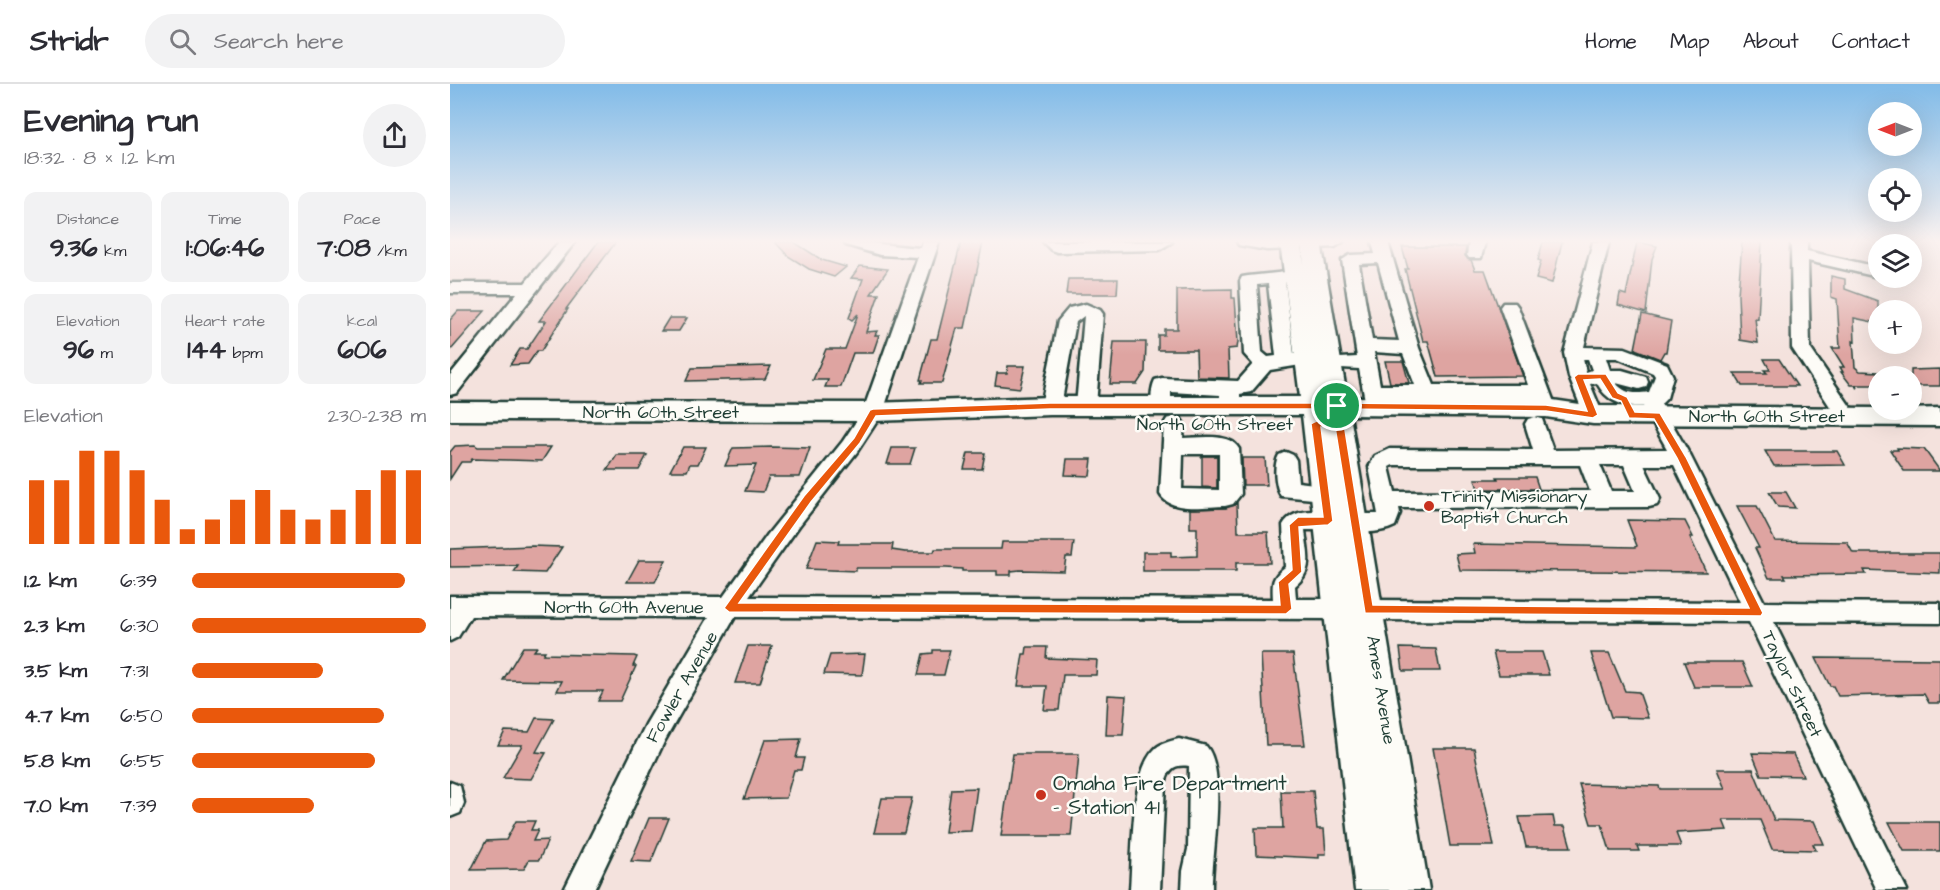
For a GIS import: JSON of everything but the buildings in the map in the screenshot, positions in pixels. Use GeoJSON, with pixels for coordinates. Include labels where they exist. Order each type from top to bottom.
{"type":"FeatureCollection","features":[{"type":"Feature","properties":{"kind":"main road","name":"Ames Avenue"},"geometry":{"type":"LineString","coordinates":[[1286,280],[1326,415],[1342,522],[1369,610],[1410,890]]}},
{"type":"Feature","properties":{"kind":"main road","name":"Ames Avenue"},"geometry":{"type":"LineString","coordinates":[[1308,280],[1308,360]]}},
{"type":"Feature","properties":{"kind":"main road","name":"North 60th Street"},"geometry":{"type":"LineString","coordinates":[[450,411],[873,412],[1086,406],[1168,415],[1230,397],[1326,415],[1372,399],[1430,400],[1540,408],[1562,422],[1593,415],[1634,394],[1847,417],[1940,417]]}},
{"type":"Feature","properties":{"kind":"main road","name":"North 60th Street"},"geometry":{"type":"LineString","coordinates":[[873,412],[964,421],[1168,415],[1326,415],[1540,408]]}},
{"type":"Feature","properties":{"kind":"main road","name":"Ames Avenue"},"geometry":{"type":"LineString","coordinates":[[1326,415],[1324,492],[1342,522],[1339,609],[1374,890]]}},
{"type":"Feature","properties":{"kind":"street"},"geometry":{"type":"LineString","coordinates":[[450,388],[537,280]]}},
{"type":"Feature","properties":{"kind":"street","name":"Fowler Avenue"},"geometry":{"type":"LineString","coordinates":[[579,890],[612,817],[690,669],[729,608],[808,499],[857,440],[873,412],[918,280]]}},
{"type":"Feature","properties":{"kind":"street"},"geometry":{"type":"LineString","coordinates":[[1261,280],[1248,281],[1254,354],[1264,364]]}},
{"type":"Feature","properties":{"kind":"street"},"geometry":{"type":"LineString","coordinates":[[1353,280],[1372,399]]}},
{"type":"Feature","properties":{"kind":"street"},"geometry":{"type":"LineString","coordinates":[[1390,280],[1410,348],[1430,400]]}},
{"type":"Feature","properties":{"kind":"street"},"geometry":{"type":"LineString","coordinates":[[1592,280],[1573,353],[1578,377],[1593,415]]}},
{"type":"Feature","properties":{"kind":"street"},"geometry":{"type":"LineString","coordinates":[[1800,280],[1801,348],[1847,417]]}},
{"type":"Feature","properties":{"kind":"street"},"geometry":{"type":"LineString","coordinates":[[450,288],[530,288]]}},
{"type":"Feature","properties":{"kind":"street"},"geometry":{"type":"LineString","coordinates":[[1509,307],[1540,408],[1545,458]]}},
{"type":"Feature","properties":{"kind":"street"},"geometry":{"type":"LineString","coordinates":[[1051,406],[1067,321],[1075,312],[1086,310],[1094,314],[1086,406]]}},
{"type":"Feature","properties":{"kind":"street"},"geometry":{"type":"LineString","coordinates":[[1230,397],[1244,387],[1264,364],[1366,355],[1410,348]]}},
{"type":"Feature","properties":{"kind":"street"},"geometry":{"type":"LineString","coordinates":[[1573,353],[1619,352],[1660,369],[1664,376],[1634,394],[1578,377]]}},
{"type":"Feature","properties":{"kind":"street"},"geometry":{"type":"LineString","coordinates":[[1595,353],[1634,394]]}},
{"type":"Feature","properties":{"kind":"street","name":"Taylor Street"},"geometry":{"type":"LineString","coordinates":[[1634,394],[1681,457],[1892,890]]}},
{"type":"Feature","properties":{"kind":"street"},"geometry":{"type":"LineString","coordinates":[[1286,609],[1283,582],[1297,572],[1294,525],[1298,521],[1382,523],[1387,520],[1389,513],[1379,467],[1382,461],[1390,457],[1681,457]]}},
{"type":"Feature","properties":{"kind":"street"},"geometry":{"type":"LineString","coordinates":[[1587,458],[1604,499]]}},
{"type":"Feature","properties":{"kind":"street"},"geometry":{"type":"LineString","coordinates":[[1384,495],[1470,500],[1649,499],[1631,458]]}},
{"type":"Feature","properties":{"kind":"street"},"geometry":{"type":"LineString","coordinates":[[1286,460],[1288,490],[1324,492]]}},
{"type":"Feature","properties":{"kind":"street"},"geometry":{"type":"LineString","coordinates":[[450,630],[458,606]]}},
{"type":"Feature","properties":{"kind":"street","name":"North 60th Avenue"},"geometry":{"type":"LineString","coordinates":[[458,606],[1339,609]]}},
{"type":"Feature","properties":{"kind":"street"},"geometry":{"type":"LineString","coordinates":[[1369,610],[1940,614]]}},
{"type":"Feature","properties":{"kind":"street"},"geometry":{"type":"LineString","coordinates":[[1145,890],[1150,783],[1155,767],[1164,757],[1176,750],[1197,754],[1202,761],[1202,849],[1197,871],[1197,890]]}},
{"type":"Feature","properties":{"kind":"street"},"geometry":{"type":"LineString","coordinates":[[450,796],[450,803]]}},
{"type":"Feature","properties":{"kind":"tunnel"},"geometry":{"type":"LineString","coordinates":[[1625,382],[1631,394]]}},
{"type":"Feature","properties":{"kind":"place","name":"Trinity Missionary Baptist Church"},"geometry":{"type":"Point","coordinates":[1429,506]}},
{"type":"Feature","properties":{"kind":"place","name":"Omaha Fire Department - Station 41"},"geometry":{"type":"Point","coordinates":[1041,795]}},
{"type":"Feature","properties":{"kind":"route"},"geometry":{"type":"LineString","coordinates":[[1603,376],[1615,396],[1624,399],[1632,416],[1657,416],[1681,457],[1757,613],[1369,610],[1340,424],[1316,424],[1328,521],[1298,521],[1294,525],[1297,572],[1283,582],[1286,609],[729,608],[808,499],[857,440],[873,412],[1050,406],[1337,406],[1546,408],[1593,415],[1578,377],[1603,376]]}}]}
